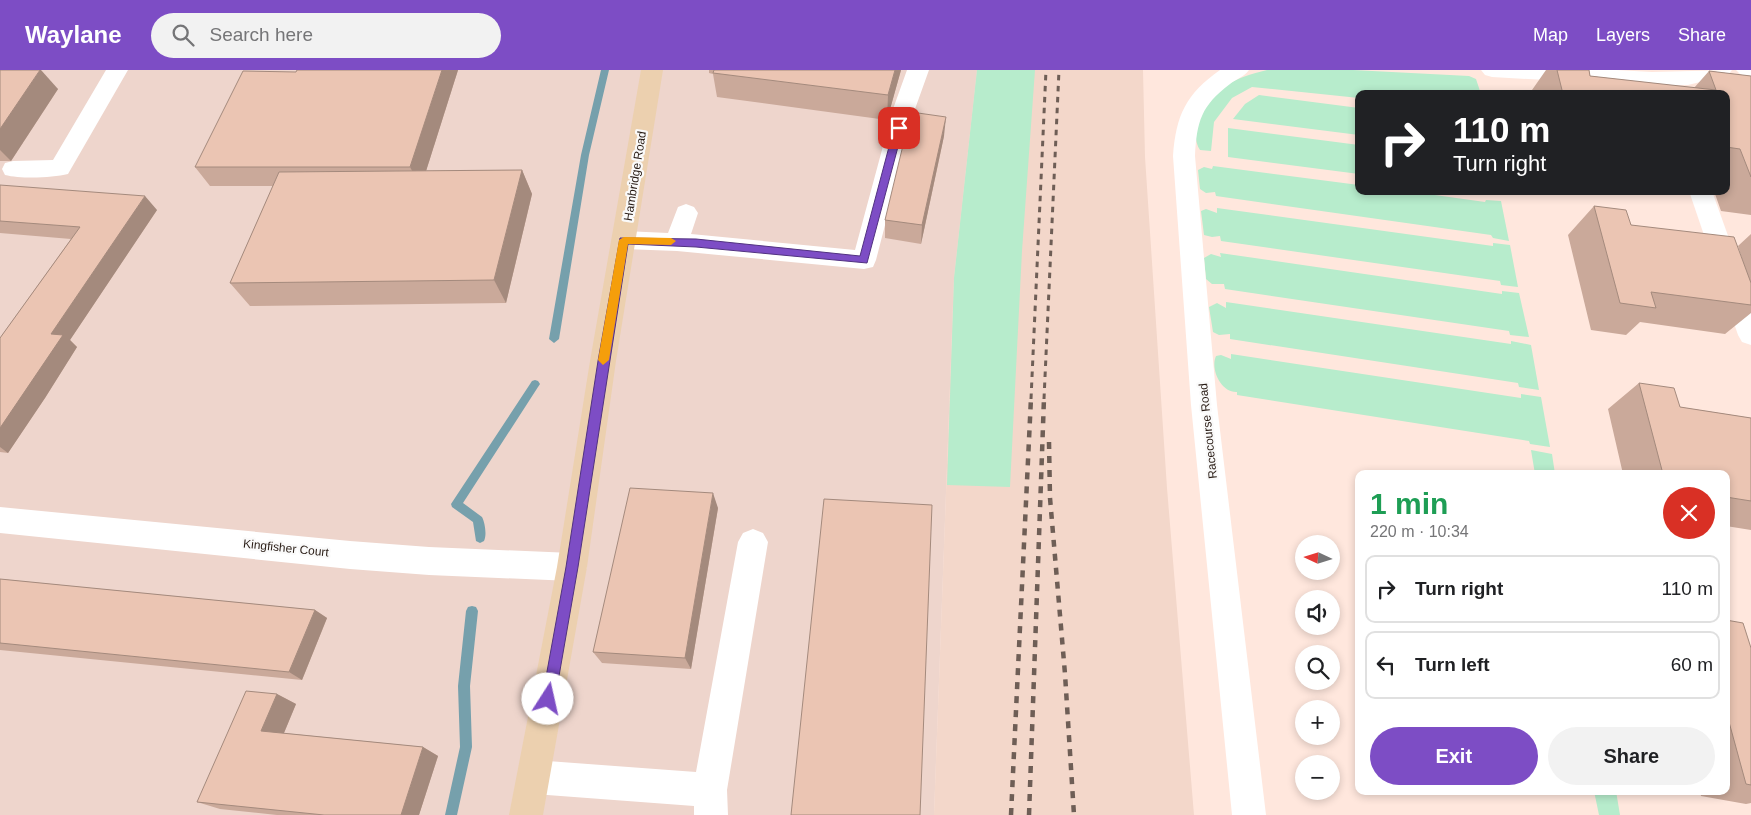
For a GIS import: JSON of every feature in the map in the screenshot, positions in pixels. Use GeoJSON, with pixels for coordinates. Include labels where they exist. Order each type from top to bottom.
{"type":"FeatureCollection","features":[{"type":"Feature","properties":{"kind":"main road","name":"Hambridge Road"},"geometry":{"type":"LineString","coordinates":[[526,815],[572,567],[603,361],[652,70]]}},
{"type":"Feature","properties":{"kind":"street"},"geometry":{"type":"LineString","coordinates":[[13,169],[60,168],[117,70]]}},
{"type":"Feature","properties":{"kind":"street"},"geometry":{"type":"LineString","coordinates":[[624,240],[677,242],[864,260],[904,109],[918,70]]}},
{"type":"Feature","properties":{"kind":"street"},"geometry":{"type":"LineString","coordinates":[[1492,70],[1578,74],[1656,87],[1721,70]]}},
{"type":"Feature","properties":{"kind":"street"},"geometry":{"type":"LineString","coordinates":[[1747,70],[1751,73]]}},
{"type":"Feature","properties":{"kind":"street","name":"Racecourse Road"},"geometry":{"type":"LineString","coordinates":[[1232,71],[1198,99],[1190,112],[1184,156],[1204,405],[1249,815]]}},
{"type":"Feature","properties":{"kind":"street"},"geometry":{"type":"LineString","coordinates":[[1578,74],[1588,90]]}},
{"type":"Feature","properties":{"kind":"street"},"geometry":{"type":"LineString","coordinates":[[1701,195],[1751,335]]}},
{"type":"Feature","properties":{"kind":"street"},"geometry":{"type":"LineString","coordinates":[[677,242],[686,213]]}},
{"type":"Feature","properties":{"kind":"street","name":"Kingfisher Court"},"geometry":{"type":"LineString","coordinates":[[0,520],[360,556],[475,564],[572,567]]}},
{"type":"Feature","properties":{"kind":"street"},"geometry":{"type":"LineString","coordinates":[[534,777],[711,802],[753,542]]}},
{"type":"Feature","properties":{"kind":"shaded area"},"geometry":{"type":"Polygon","coordinates":[[[0,70],[977,70],[954,278],[934,815],[0,815],[0,70]]]}},
{"type":"Feature","properties":{"kind":"shaded area"},"geometry":{"type":"Polygon","coordinates":[[[977,70],[1143,70],[1145,157],[1167,488],[1194,815],[934,815],[954,278],[977,70]]]}},
{"type":"Feature","properties":{"kind":"green space"},"geometry":{"type":"Polygon","coordinates":[[[977,70],[1035,70],[1022,251],[1010,487],[947,485],[954,278],[977,70]]]}},
{"type":"Feature","properties":{"kind":"green space"},"geometry":{"type":"Polygon","coordinates":[[[1267,70],[1353,70],[1469,76],[1476,79],[1480,90],[1355,90],[1355,98],[1252,87],[1232,98],[1214,122],[1211,151],[1200,150],[1196,134],[1197,125],[1205,108],[1223,88],[1244,77],[1267,70]]]}},
{"type":"Feature","properties":{"kind":"green space"},"geometry":{"type":"Polygon","coordinates":[[[1259,95],[1355,107],[1355,134],[1233,119],[1245,104],[1259,95]]]}},
{"type":"Feature","properties":{"kind":"green space"},"geometry":{"type":"Polygon","coordinates":[[[1228,128],[1355,144],[1355,173],[1228,157],[1228,128]]]}},
{"type":"Feature","properties":{"kind":"green space"},"geometry":{"type":"Polygon","coordinates":[[[1213,166],[1355,184],[1355,195],[1435,195],[1485,202],[1486,200],[1501,201],[1509,241],[1493,238],[1491,235],[1216,196],[1215,192],[1206,193],[1200,189],[1198,170],[1204,167],[1212,169],[1213,166]]]}},
{"type":"Feature","properties":{"kind":"green space"},"geometry":{"type":"Polygon","coordinates":[[[1217,208],[1493,246],[1493,243],[1510,245],[1518,287],[1501,285],[1500,281],[1221,241],[1220,236],[1204,235],[1201,211],[1206,209],[1217,213],[1217,208]]]}},
{"type":"Feature","properties":{"kind":"green space"},"geometry":{"type":"Polygon","coordinates":[[[1220,253],[1502,294],[1502,291],[1519,293],[1529,337],[1510,335],[1509,331],[1225,289],[1224,284],[1212,284],[1206,279],[1204,258],[1211,254],[1221,257],[1220,253]]]}},
{"type":"Feature","properties":{"kind":"green space"},"geometry":{"type":"Polygon","coordinates":[[[1226,302],[1511,344],[1511,341],[1531,345],[1539,390],[1519,387],[1518,383],[1230,339],[1230,334],[1219,335],[1213,332],[1209,307],[1217,303],[1226,308],[1226,302]]]}},
{"type":"Feature","properties":{"kind":"green space"},"geometry":{"type":"Polygon","coordinates":[[[1231,354],[1521,398],[1521,394],[1541,397],[1550,447],[1530,444],[1529,441],[1237,395],[1237,392],[1226,389],[1218,379],[1214,367],[1216,356],[1221,355],[1231,359],[1231,354]]]}},
{"type":"Feature","properties":{"kind":"green space"},"geometry":{"type":"Polygon","coordinates":[[[1531,450],[1552,454],[1554,470],[1534,470],[1531,450]]]}},
{"type":"Feature","properties":{"kind":"green space"},"geometry":{"type":"Polygon","coordinates":[[[1595,795],[1617,795],[1620,815],[1599,815],[1595,795]]]}},
{"type":"Feature","properties":{"kind":"building"},"geometry":{"type":"Polygon","coordinates":[[[0,70],[40,70],[0,129],[0,70]]]}},
{"type":"Feature","properties":{"kind":"building"},"geometry":{"type":"Polygon","coordinates":[[[297,70],[442,70],[410,167],[195,167],[243,71],[296,72],[297,70]]]}},
{"type":"Feature","properties":{"kind":"building"},"geometry":{"type":"Polygon","coordinates":[[[714,70],[895,70],[888,95],[713,73],[714,70]]]}},
{"type":"Feature","properties":{"kind":"building"},"geometry":{"type":"Polygon","coordinates":[[[1557,70],[1589,70],[1590,76],[1716,90],[1562,90],[1557,70]]]}},
{"type":"Feature","properties":{"kind":"building"},"geometry":{"type":"Polygon","coordinates":[[[1709,71],[1751,76],[1751,177],[1740,149],[1730,148],[1730,90],[1716,90],[1709,71]]]}},
{"type":"Feature","properties":{"kind":"building"},"geometry":{"type":"Polygon","coordinates":[[[911,112],[946,117],[922,225],[885,220],[911,112]]]}},
{"type":"Feature","properties":{"kind":"building"},"geometry":{"type":"Polygon","coordinates":[[[522,170],[494,280],[230,283],[279,172],[522,170]]]}},
{"type":"Feature","properties":{"kind":"building"},"geometry":{"type":"Polygon","coordinates":[[[0,185],[145,196],[51,334],[63,335],[0,428],[0,338],[80,227],[0,221],[0,185]]]}},
{"type":"Feature","properties":{"kind":"building"},"geometry":{"type":"Polygon","coordinates":[[[1594,206],[1626,210],[1631,225],[1734,237],[1751,283],[1751,305],[1651,292],[1656,308],[1620,303],[1594,206]]]}},
{"type":"Feature","properties":{"kind":"building"},"geometry":{"type":"Polygon","coordinates":[[[1639,383],[1674,388],[1680,407],[1751,418],[1751,501],[1730,498],[1730,470],[1662,470],[1639,383]]]}},
{"type":"Feature","properties":{"kind":"building"},"geometry":{"type":"Polygon","coordinates":[[[630,488],[713,493],[685,658],[593,652],[630,488]]]}},
{"type":"Feature","properties":{"kind":"building"},"geometry":{"type":"Polygon","coordinates":[[[824,499],[932,505],[920,815],[791,815],[824,499]]]}},
{"type":"Feature","properties":{"kind":"building"},"geometry":{"type":"Polygon","coordinates":[[[0,579],[315,610],[289,672],[0,643],[0,579]]]}},
{"type":"Feature","properties":{"kind":"building"},"geometry":{"type":"Polygon","coordinates":[[[1730,621],[1743,623],[1751,648],[1751,785],[1746,784],[1730,726],[1730,621]]]}},
{"type":"Feature","properties":{"kind":"building"},"geometry":{"type":"Polygon","coordinates":[[[246,691],[277,694],[261,731],[423,747],[401,815],[324,815],[197,802],[246,691]]]}},
{"type":"Feature","properties":{"kind":"waterway"},"geometry":{"type":"LineString","coordinates":[[554,339],[585,155],[605,70]]}},
{"type":"Feature","properties":{"kind":"waterway"},"geometry":{"type":"LineString","coordinates":[[480,538],[478,520],[456,504],[535,384]]}},
{"type":"Feature","properties":{"kind":"waterway"},"geometry":{"type":"LineString","coordinates":[[451,815],[466,747],[464,686],[472,611]]}},
{"type":"Feature","properties":{"kind":"railway"},"geometry":{"type":"LineString","coordinates":[[1031,399],[1046,70]]}},
{"type":"Feature","properties":{"kind":"railway"},"geometry":{"type":"LineString","coordinates":[[1044,399],[1059,70]]}},
{"type":"Feature","properties":{"kind":"railway"},"geometry":{"type":"LineString","coordinates":[[1011,815],[1031,398]]}},
{"type":"Feature","properties":{"kind":"railway"},"geometry":{"type":"LineString","coordinates":[[1029,815],[1044,398]]}},
{"type":"Feature","properties":{"kind":"railway"},"geometry":{"type":"LineString","coordinates":[[1049,442],[1050,498],[1065,674],[1074,815]]}},
{"type":"Feature","properties":{"kind":"slow traffic"},"geometry":{"type":"LineString","coordinates":[[603,360],[624,240],[671,241]]}},
{"type":"Feature","properties":{"kind":"route"},"geometry":{"type":"LineString","coordinates":[[548,699],[572,567],[603,361],[624,240],[696,243],[864,260],[899,128]]}}]}
